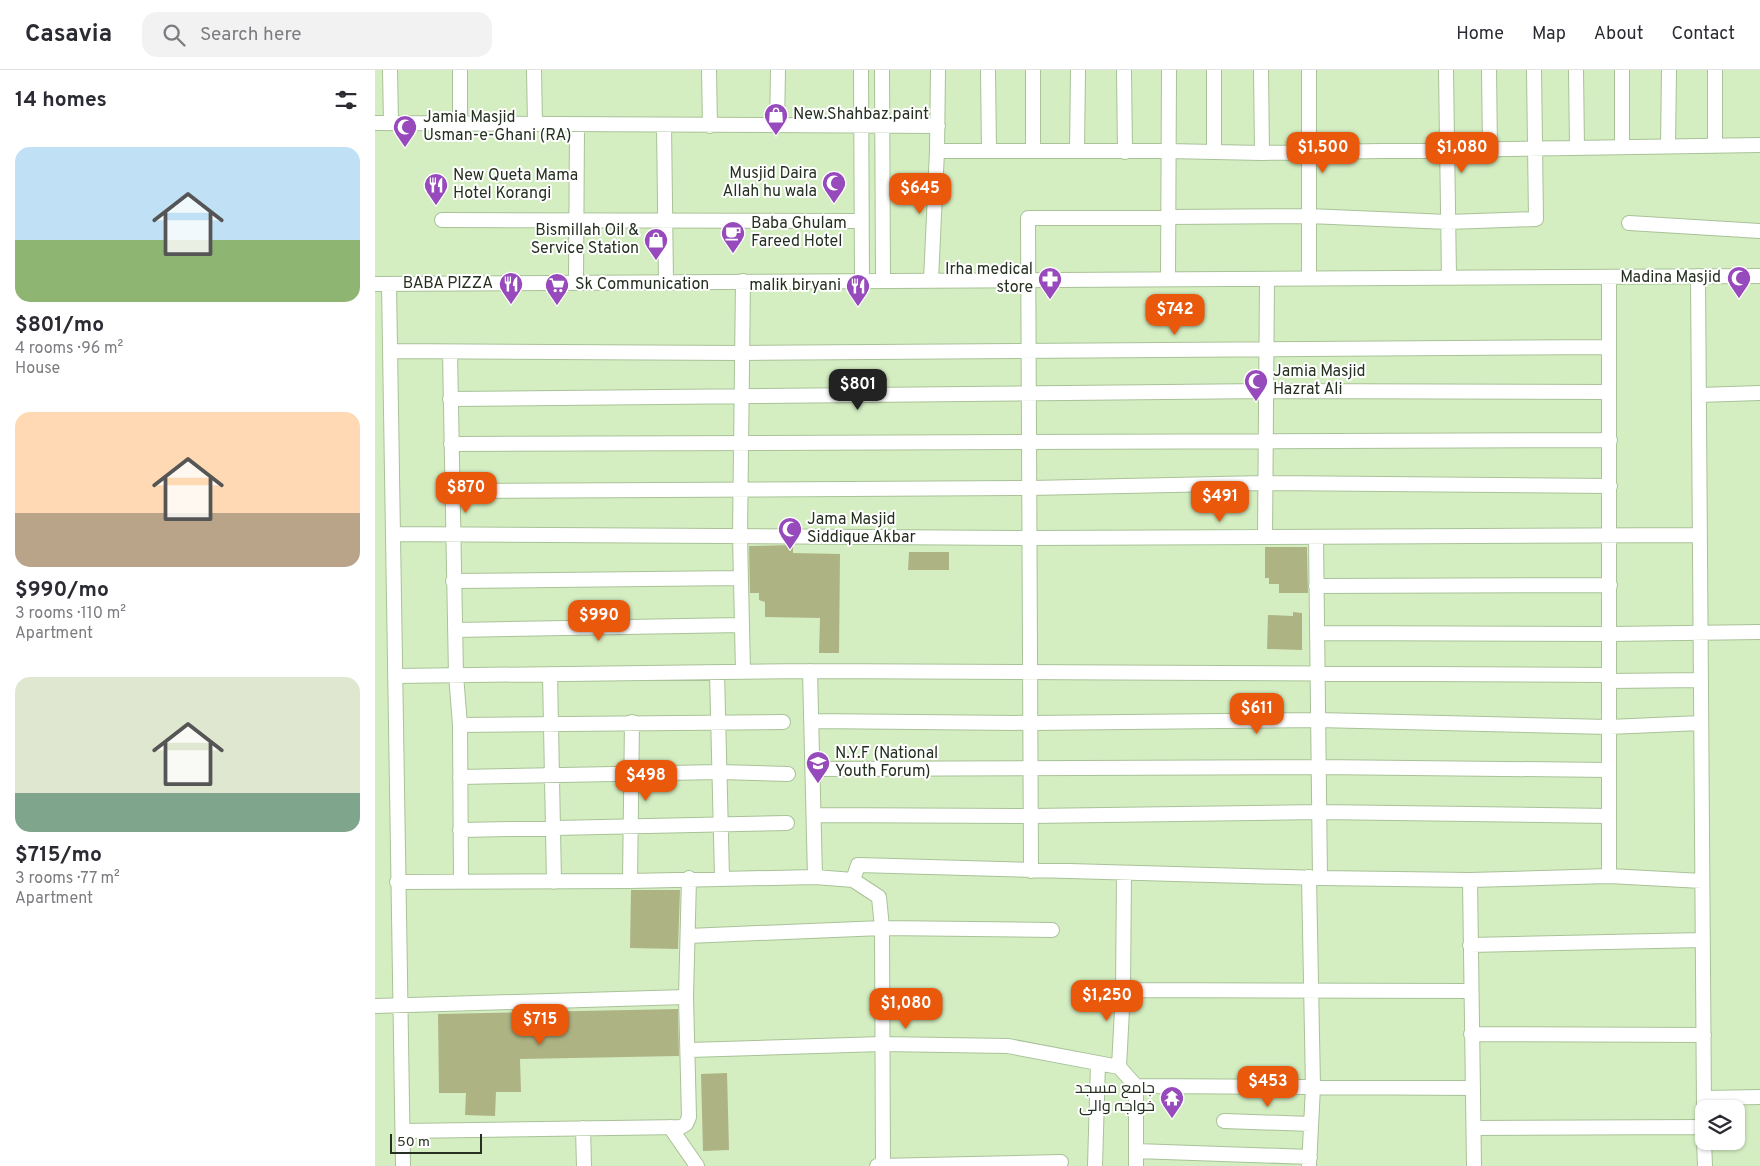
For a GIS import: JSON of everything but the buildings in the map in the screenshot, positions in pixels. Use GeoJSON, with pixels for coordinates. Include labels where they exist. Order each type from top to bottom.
{"type":"FeatureCollection","features":[{"type":"Feature","properties":{"kind":"street"},"geometry":{"type":"LineString","coordinates":[[391,70],[391,123]]}},
{"type":"Feature","properties":{"kind":"street"},"geometry":{"type":"LineString","coordinates":[[460,70],[460,124]]}},
{"type":"Feature","properties":{"kind":"street"},"geometry":{"type":"LineString","coordinates":[[534,70],[535,124]]}},
{"type":"Feature","properties":{"kind":"street"},"geometry":{"type":"LineString","coordinates":[[709,70],[710,126]]}},
{"type":"Feature","properties":{"kind":"street"},"geometry":{"type":"LineString","coordinates":[[777,70],[777,126]]}},
{"type":"Feature","properties":{"kind":"street"},"geometry":{"type":"LineString","coordinates":[[861,70],[862,280]]}},
{"type":"Feature","properties":{"kind":"street"},"geometry":{"type":"LineString","coordinates":[[882,70],[883,280]]}},
{"type":"Feature","properties":{"kind":"street"},"geometry":{"type":"LineString","coordinates":[[931,280],[938,126],[938,70]]}},
{"type":"Feature","properties":{"kind":"street"},"geometry":{"type":"LineString","coordinates":[[988,70],[989,151]]}},
{"type":"Feature","properties":{"kind":"street"},"geometry":{"type":"LineString","coordinates":[[1033,70],[1033,150]]}},
{"type":"Feature","properties":{"kind":"street"},"geometry":{"type":"LineString","coordinates":[[1077,150],[1078,70]]}},
{"type":"Feature","properties":{"kind":"street"},"geometry":{"type":"LineString","coordinates":[[1124,70],[1125,152]]}},
{"type":"Feature","properties":{"kind":"street"},"geometry":{"type":"LineString","coordinates":[[1168,279],[1169,70]]}},
{"type":"Feature","properties":{"kind":"street"},"geometry":{"type":"LineString","coordinates":[[1214,70],[1214,152]]}},
{"type":"Feature","properties":{"kind":"street"},"geometry":{"type":"LineString","coordinates":[[1261,70],[1262,153]]}},
{"type":"Feature","properties":{"kind":"street"},"geometry":{"type":"LineString","coordinates":[[1309,70],[1309,278]]}},
{"type":"Feature","properties":{"kind":"street"},"geometry":{"type":"LineString","coordinates":[[1446,70],[1449,278]]}},
{"type":"Feature","properties":{"kind":"street"},"geometry":{"type":"LineString","coordinates":[[1489,70],[1490,149]]}},
{"type":"Feature","properties":{"kind":"street"},"geometry":{"type":"LineString","coordinates":[[1031,871],[1029,218],[1309,216],[1448,222],[1537,219],[1534,70]]}},
{"type":"Feature","properties":{"kind":"street"},"geometry":{"type":"LineString","coordinates":[[1576,70],[1577,148]]}},
{"type":"Feature","properties":{"kind":"street"},"geometry":{"type":"LineString","coordinates":[[1621,70],[1621,147]]}},
{"type":"Feature","properties":{"kind":"street"},"geometry":{"type":"LineString","coordinates":[[1669,70],[1669,146]]}},
{"type":"Feature","properties":{"kind":"street"},"geometry":{"type":"LineString","coordinates":[[1715,70],[1715,146]]}},
{"type":"Feature","properties":{"kind":"street"},"geometry":{"type":"LineString","coordinates":[[375,123],[938,126]]}},
{"type":"Feature","properties":{"kind":"street"},"geometry":{"type":"LineString","coordinates":[[576,282],[577,125]]}},
{"type":"Feature","properties":{"kind":"street"},"geometry":{"type":"LineString","coordinates":[[664,126],[666,281]]}},
{"type":"Feature","properties":{"kind":"street"},"geometry":{"type":"LineString","coordinates":[[937,151],[1077,150],[1262,153],[1760,145]]}},
{"type":"Feature","properties":{"kind":"street"},"geometry":{"type":"LineString","coordinates":[[442,220],[862,220]]}},
{"type":"Feature","properties":{"kind":"street"},"geometry":{"type":"LineString","coordinates":[[1629,223],[1760,231]]}},
{"type":"Feature","properties":{"kind":"street"},"geometry":{"type":"LineString","coordinates":[[1698,276],[1704,1100]]}},
{"type":"Feature","properties":{"kind":"street"},"geometry":{"type":"LineString","coordinates":[[375,284],[1760,276]]}},
{"type":"Feature","properties":{"kind":"street"},"geometry":{"type":"LineString","coordinates":[[1609,277],[1609,876]]}},
{"type":"Feature","properties":{"kind":"street"},"geometry":{"type":"LineString","coordinates":[[1265,537],[1267,279]]}},
{"type":"Feature","properties":{"kind":"street"},"geometry":{"type":"LineString","coordinates":[[743,281],[740,490],[743,672]]}},
{"type":"Feature","properties":{"kind":"street"},"geometry":{"type":"LineString","coordinates":[[389,284],[403,1166]]}},
{"type":"Feature","properties":{"kind":"street"},"geometry":{"type":"LineString","coordinates":[[390,351],[742,353],[1609,347]]}},
{"type":"Feature","properties":{"kind":"street"},"geometry":{"type":"LineString","coordinates":[[450,352],[453,581],[456,676],[460,725],[461,881]]}},
{"type":"Feature","properties":{"kind":"street"},"geometry":{"type":"LineString","coordinates":[[450,399],[741,398],[1266,391],[1609,392]]}},
{"type":"Feature","properties":{"kind":"street"},"geometry":{"type":"LineString","coordinates":[[1699,395],[1760,393]]}},
{"type":"Feature","properties":{"kind":"street"},"geometry":{"type":"LineString","coordinates":[[451,444],[1030,443],[1265,439],[1610,440]]}},
{"type":"Feature","properties":{"kind":"street"},"geometry":{"type":"LineString","coordinates":[[452,491],[1031,488],[1265,483],[1610,486]]}},
{"type":"Feature","properties":{"kind":"street"},"geometry":{"type":"LineString","coordinates":[[393,534],[1031,538],[1700,535]]}},
{"type":"Feature","properties":{"kind":"street"},"geometry":{"type":"LineString","coordinates":[[1136,1151],[1309,1162],[1313,1087],[1314,877],[1319,812],[1316,536]]}},
{"type":"Feature","properties":{"kind":"street"},"geometry":{"type":"LineString","coordinates":[[453,581],[741,578]]}},
{"type":"Feature","properties":{"kind":"street"},"geometry":{"type":"LineString","coordinates":[[1317,586],[1610,585]]}},
{"type":"Feature","properties":{"kind":"street"},"geometry":{"type":"LineString","coordinates":[[455,630],[742,625]]}},
{"type":"Feature","properties":{"kind":"street"},"geometry":{"type":"LineString","coordinates":[[1317,633],[1609,634],[1760,632]]}},
{"type":"Feature","properties":{"kind":"street"},"geometry":{"type":"LineString","coordinates":[[395,676],[810,671],[1318,673],[1701,680]]}},
{"type":"Feature","properties":{"kind":"street"},"geometry":{"type":"LineString","coordinates":[[810,671],[815,877]]}},
{"type":"Feature","properties":{"kind":"street"},"geometry":{"type":"LineString","coordinates":[[717,672],[722,877]]}},
{"type":"Feature","properties":{"kind":"street"},"geometry":{"type":"LineString","coordinates":[[550,674],[554,882]]}},
{"type":"Feature","properties":{"kind":"street"},"geometry":{"type":"LineString","coordinates":[[811,721],[1031,723],[1318,720],[1609,727],[1701,723]]}},
{"type":"Feature","properties":{"kind":"street"},"geometry":{"type":"LineString","coordinates":[[630,881],[633,722]]}},
{"type":"Feature","properties":{"kind":"street"},"geometry":{"type":"LineString","coordinates":[[460,725],[783,722]]}},
{"type":"Feature","properties":{"kind":"street"},"geometry":{"type":"LineString","coordinates":[[813,769],[1318,767],[1609,770]]}},
{"type":"Feature","properties":{"kind":"street"},"geometry":{"type":"LineString","coordinates":[[460,777],[720,772],[788,774]]}},
{"type":"Feature","properties":{"kind":"street"},"geometry":{"type":"LineString","coordinates":[[814,815],[1031,816],[1319,812],[1609,816]]}},
{"type":"Feature","properties":{"kind":"street"},"geometry":{"type":"LineString","coordinates":[[460,830],[787,823]]}},
{"type":"Feature","properties":{"kind":"street"},"geometry":{"type":"LineString","coordinates":[[853,880],[858,865],[1031,871],[1470,880],[1609,876],[1702,881]]}},
{"type":"Feature","properties":{"kind":"street"},"geometry":{"type":"LineString","coordinates":[[1119,1067],[1123,990],[1124,872]]}},
{"type":"Feature","properties":{"kind":"street"},"geometry":{"type":"LineString","coordinates":[[397,882],[630,881],[722,877],[815,877],[853,880],[879,897],[882,928],[883,1166]]}},
{"type":"Feature","properties":{"kind":"street"},"geometry":{"type":"LineString","coordinates":[[403,1131],[670,1127],[686,1124],[689,1117],[689,1050],[686,998],[689,878]]}},
{"type":"Feature","properties":{"kind":"street"},"geometry":{"type":"LineString","coordinates":[[1470,880],[1474,1166]]}},
{"type":"Feature","properties":{"kind":"street"},"geometry":{"type":"LineString","coordinates":[[688,936],[882,928],[1052,930]]}},
{"type":"Feature","properties":{"kind":"street"},"geometry":{"type":"LineString","coordinates":[[1470,945],[1703,940]]}},
{"type":"Feature","properties":{"kind":"street"},"geometry":{"type":"LineString","coordinates":[[1123,990],[1471,992]]}},
{"type":"Feature","properties":{"kind":"street"},"geometry":{"type":"LineString","coordinates":[[375,1006],[686,998]]}},
{"type":"Feature","properties":{"kind":"street"},"geometry":{"type":"LineString","coordinates":[[1471,1034],[1703,1035]]}},
{"type":"Feature","properties":{"kind":"street"},"geometry":{"type":"LineString","coordinates":[[689,1050],[882,1044],[1008,1046],[1119,1067],[1136,1086],[1136,1166]]}},
{"type":"Feature","properties":{"kind":"street"},"geometry":{"type":"LineString","coordinates":[[1095,1166],[1098,1063]]}},
{"type":"Feature","properties":{"kind":"street"},"geometry":{"type":"LineString","coordinates":[[1136,1086],[1473,1088]]}},
{"type":"Feature","properties":{"kind":"street"},"geometry":{"type":"LineString","coordinates":[[1732,1100],[1760,1097]]}},
{"type":"Feature","properties":{"kind":"street"},"geometry":{"type":"LineString","coordinates":[[1224,1121],[1311,1124]]}},
{"type":"Feature","properties":{"kind":"street"},"geometry":{"type":"LineString","coordinates":[[670,1127],[697,1166]]}},
{"type":"Feature","properties":{"kind":"street"},"geometry":{"type":"LineString","coordinates":[[583,1128],[584,1166]]}},
{"type":"Feature","properties":{"kind":"street"},"geometry":{"type":"LineString","coordinates":[[1474,1128],[1695,1128]]}},
{"type":"Feature","properties":{"kind":"street"},"geometry":{"type":"LineString","coordinates":[[1704,1150],[1705,1166]]}},
{"type":"Feature","properties":{"kind":"street"},"geometry":{"type":"LineString","coordinates":[[877,1166],[1061,1162]]}},
{"type":"Feature","properties":{"kind":"place","name":"New.Shahbaz.paint"},"geometry":{"type":"Point","coordinates":[776,136]}},
{"type":"Feature","properties":{"kind":"place","name":"Jamia Masjid Usman-e-Ghani (RA)"},"geometry":{"type":"Point","coordinates":[405,148]}},
{"type":"Feature","properties":{"kind":"place","name":"Musjid Daira Allah hu wala"},"geometry":{"type":"Point","coordinates":[834,204]}},
{"type":"Feature","properties":{"kind":"place","name":"New Queta Mama Hotel Korangi"},"geometry":{"type":"Point","coordinates":[436,206]}},
{"type":"Feature","properties":{"kind":"place","name":"Baba Ghulam Fareed Hotel"},"geometry":{"type":"Point","coordinates":[733,254]}},
{"type":"Feature","properties":{"kind":"place","name":"Bismillah Oil & Service Station"},"geometry":{"type":"Point","coordinates":[656,261]}},
{"type":"Feature","properties":{"kind":"place","name":"Madina Masjid"},"geometry":{"type":"Point","coordinates":[1739,299]}},
{"type":"Feature","properties":{"kind":"place","name":"Irha medical store"},"geometry":{"type":"Point","coordinates":[1050,300]}},
{"type":"Feature","properties":{"kind":"place","name":"BABA PIZZA"},"geometry":{"type":"Point","coordinates":[511,305]}},
{"type":"Feature","properties":{"kind":"place","name":"Sk Communication"},"geometry":{"type":"Point","coordinates":[557,306]}},
{"type":"Feature","properties":{"kind":"place","name":"malik biryani"},"geometry":{"type":"Point","coordinates":[858,307]}},
{"type":"Feature","properties":{"kind":"place","name":"Jamia Masjid Hazrat Ali"},"geometry":{"type":"Point","coordinates":[1256,402]}},
{"type":"Feature","properties":{"kind":"place","name":"Jama Masjid Siddique Akbar"},"geometry":{"type":"Point","coordinates":[790,550]}},
{"type":"Feature","properties":{"kind":"place","name":"N.Y.F (National Youth Forum)"},"geometry":{"type":"Point","coordinates":[818,784]}},
{"type":"Feature","properties":{"kind":"place","name":"جامع مسجد خواجہ والی"},"geometry":{"type":"Point","coordinates":[1172,1119]}}]}
